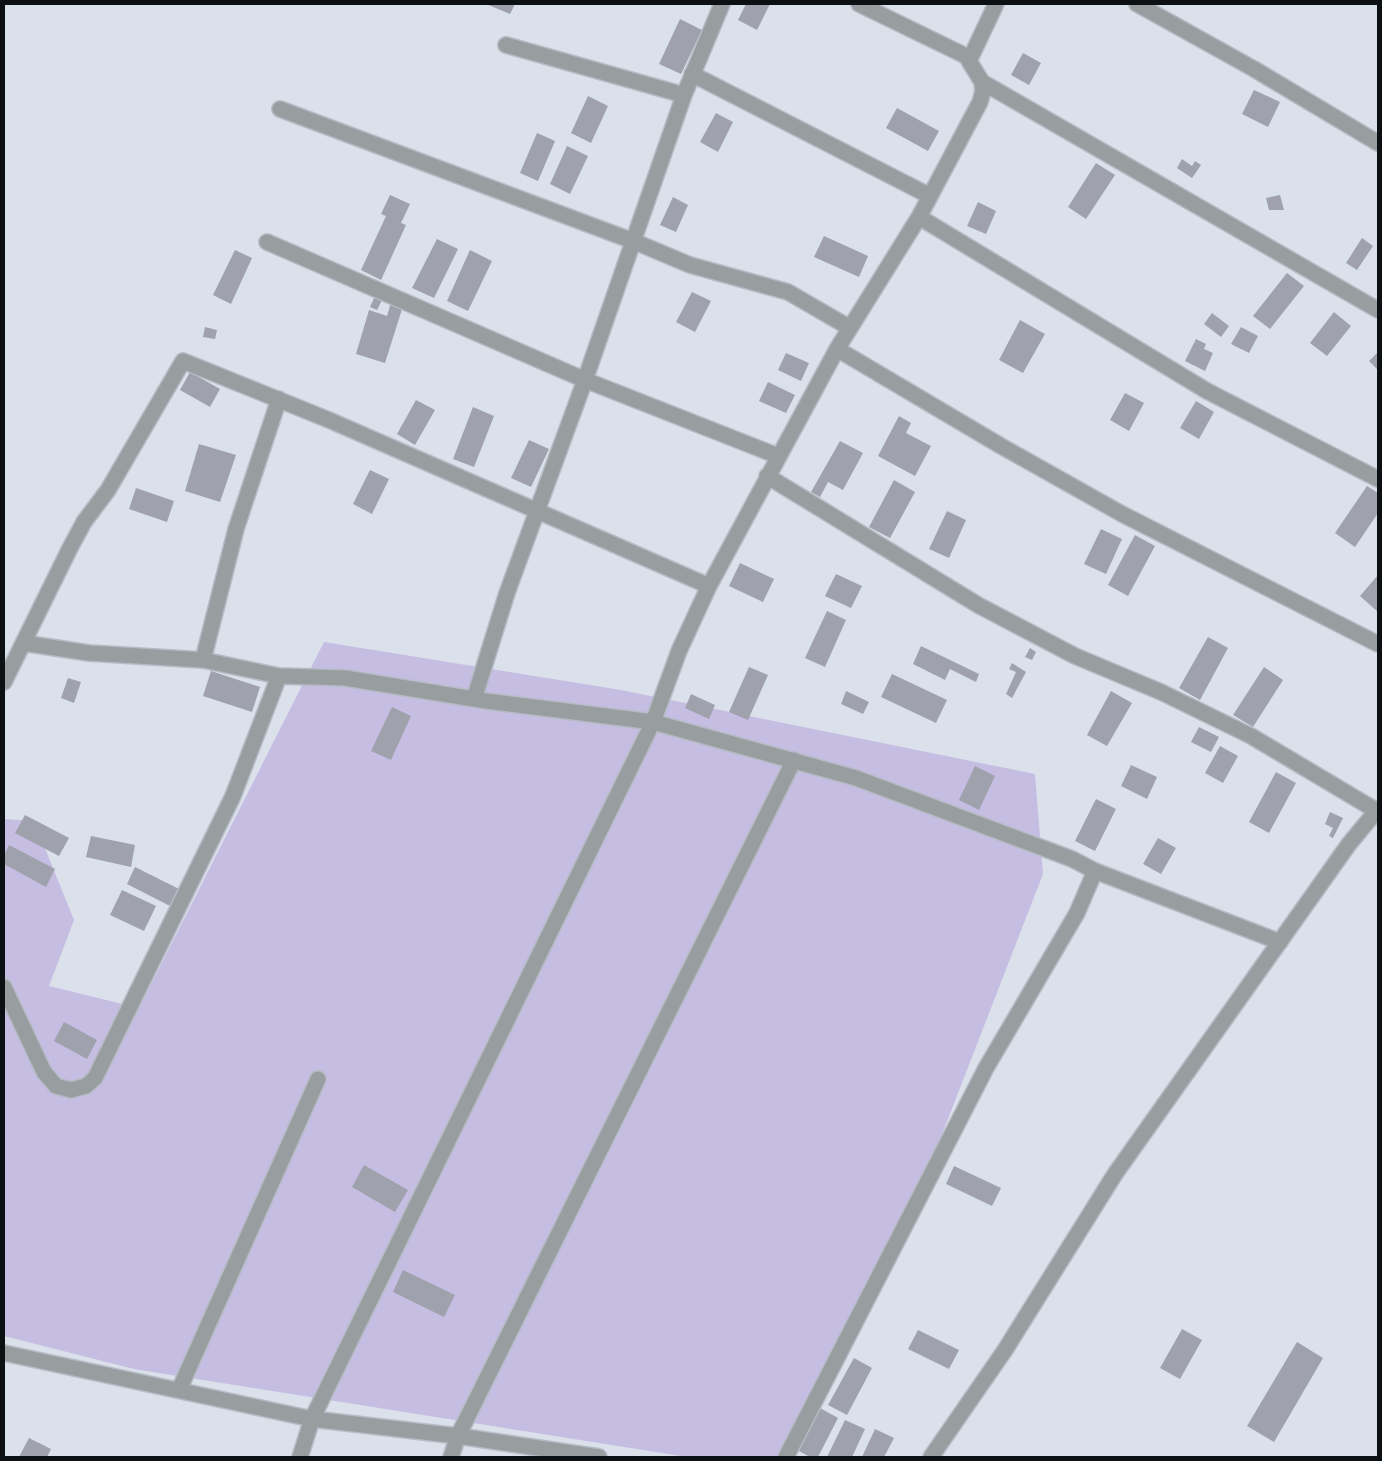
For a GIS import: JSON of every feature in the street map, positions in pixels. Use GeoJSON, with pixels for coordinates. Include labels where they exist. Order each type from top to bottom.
{"type":"FeatureCollection","features":[{"type":"Feature","properties":{"kind":"street"},"geometry":{"type":"LineString","coordinates":[[474,699],[507,593],[585,380],[684,95],[722,4]]}},
{"type":"Feature","properties":{"kind":"street"},"geometry":{"type":"LineString","coordinates":[[859,4],[970,58]]}},
{"type":"Feature","properties":{"kind":"street"},"geometry":{"type":"LineString","coordinates":[[996,4],[970,58],[972,68],[982,82],[1378,310]]}},
{"type":"Feature","properties":{"kind":"street"},"geometry":{"type":"LineString","coordinates":[[1137,4],[1254,69],[1378,143]]}},
{"type":"Feature","properties":{"kind":"street"},"geometry":{"type":"LineString","coordinates":[[506,45],[684,95]]}},
{"type":"Feature","properties":{"kind":"street"},"geometry":{"type":"LineString","coordinates":[[692,74],[930,196]]}},
{"type":"Feature","properties":{"kind":"street"},"geometry":{"type":"LineString","coordinates":[[300,1457],[312,1419],[653,722],[678,651],[709,586],[837,349],[919,217],[980,102],[983,91],[982,82]]}},
{"type":"Feature","properties":{"kind":"street"},"geometry":{"type":"LineString","coordinates":[[280,109],[634,241],[690,265],[788,292],[850,328]]}},
{"type":"Feature","properties":{"kind":"street"},"geometry":{"type":"LineString","coordinates":[[919,217],[1206,391],[1378,478]]}},
{"type":"Feature","properties":{"kind":"street"},"geometry":{"type":"LineString","coordinates":[[267,242],[585,380],[778,456]]}},
{"type":"Feature","properties":{"kind":"street"},"geometry":{"type":"LineString","coordinates":[[837,349],[1001,446],[1122,514],[1378,644]]}},
{"type":"Feature","properties":{"kind":"street"},"geometry":{"type":"LineString","coordinates":[[4,682],[84,522],[108,490],[183,361],[279,399],[709,586]]}},
{"type":"Feature","properties":{"kind":"street"},"geometry":{"type":"LineString","coordinates":[[203,660],[236,530],[279,399]]}},
{"type":"Feature","properties":{"kind":"street"},"geometry":{"type":"LineString","coordinates":[[767,476],[978,605],[1075,656],[1161,692],[1251,736],[1378,810],[1349,844],[1115,1174],[1005,1350],[931,1457]]}},
{"type":"Feature","properties":{"kind":"street"},"geometry":{"type":"LineString","coordinates":[[23,643],[90,653],[203,660],[279,676],[345,678],[474,699],[653,722],[856,778],[1072,859],[1094,871],[1280,942]]}},
{"type":"Feature","properties":{"kind":"street"},"geometry":{"type":"LineString","coordinates":[[4,986],[44,1072],[56,1086],[71,1090],[86,1086],[95,1078],[233,796],[279,676]]}},
{"type":"Feature","properties":{"kind":"street"},"geometry":{"type":"LineString","coordinates":[[451,1457],[458,1436],[794,760]]}},
{"type":"Feature","properties":{"kind":"street"},"geometry":{"type":"LineString","coordinates":[[786,1457],[986,1068],[1077,913],[1094,871]]}},
{"type":"Feature","properties":{"kind":"street"},"geometry":{"type":"LineString","coordinates":[[178,1390],[318,1079]]}},
{"type":"Feature","properties":{"kind":"street"},"geometry":{"type":"LineString","coordinates":[[4,1353],[312,1419],[458,1436],[589,1456]]}},
{"type":"Feature","properties":{"kind":"shaded area"},"geometry":{"type":"Polygon","coordinates":[[[324,642],[621,690],[1035,774],[1043,874],[908,1222],[792,1457],[687,1457],[134,1369],[4,1336],[4,819],[34,821],[74,920],[49,986],[139,1008],[324,642]]]}},
{"type":"Feature","properties":{"kind":"building"},"geometry":{"type":"Polygon","coordinates":[[[486,4],[515,4],[510,14],[486,4]]]}},
{"type":"Feature","properties":{"kind":"building"},"geometry":{"type":"Polygon","coordinates":[[[746,4],[770,4],[757,30],[738,20],[746,4]]]}},
{"type":"Feature","properties":{"kind":"building"},"geometry":{"type":"Polygon","coordinates":[[[680,19],[702,30],[681,74],[659,64],[680,19]]]}},
{"type":"Feature","properties":{"kind":"building"},"geometry":{"type":"Polygon","coordinates":[[[1023,53],[1041,63],[1029,85],[1011,75],[1023,53]]]}},
{"type":"Feature","properties":{"kind":"building"},"geometry":{"type":"Polygon","coordinates":[[[1254,90],[1280,102],[1268,127],[1242,114],[1254,90]]]}},
{"type":"Feature","properties":{"kind":"building"},"geometry":{"type":"Polygon","coordinates":[[[588,96],[608,106],[591,143],[571,133],[588,96]]]}},
{"type":"Feature","properties":{"kind":"building"},"geometry":{"type":"Polygon","coordinates":[[[897,108],[939,131],[928,151],[886,128],[897,108]]]}},
{"type":"Feature","properties":{"kind":"building"},"geometry":{"type":"Polygon","coordinates":[[[716,113],[733,122],[718,152],[700,142],[716,113]]]}},
{"type":"Feature","properties":{"kind":"building"},"geometry":{"type":"Polygon","coordinates":[[[537,133],[555,141],[538,181],[520,173],[537,133]]]}},
{"type":"Feature","properties":{"kind":"building"},"geometry":{"type":"Polygon","coordinates":[[[567,146],[588,156],[570,194],[550,184],[567,146]]]}},
{"type":"Feature","properties":{"kind":"building"},"geometry":{"type":"Polygon","coordinates":[[[1182,159],[1192,166],[1195,161],[1201,165],[1192,178],[1177,168],[1182,159]]]}},
{"type":"Feature","properties":{"kind":"building"},"geometry":{"type":"Polygon","coordinates":[[[1096,163],[1115,175],[1086,219],[1068,207],[1096,163]]]}},
{"type":"Feature","properties":{"kind":"building"},"geometry":{"type":"Polygon","coordinates":[[[390,195],[410,204],[401,223],[406,225],[381,280],[361,270],[386,216],[381,214],[390,195]]]}},
{"type":"Feature","properties":{"kind":"building"},"geometry":{"type":"Polygon","coordinates":[[[1280,195],[1284,210],[1269,210],[1266,198],[1280,195]]]}},
{"type":"Feature","properties":{"kind":"building"},"geometry":{"type":"Polygon","coordinates":[[[673,197],[688,205],[676,232],[660,225],[673,197]]]}},
{"type":"Feature","properties":{"kind":"building"},"geometry":{"type":"Polygon","coordinates":[[[978,202],[996,211],[986,234],[967,226],[978,202]]]}},
{"type":"Feature","properties":{"kind":"building"},"geometry":{"type":"Polygon","coordinates":[[[824,236],[868,256],[859,277],[814,257],[824,236]]]}},
{"type":"Feature","properties":{"kind":"building"},"geometry":{"type":"Polygon","coordinates":[[[1362,238],[1373,246],[1357,270],[1346,263],[1362,238]]]}},
{"type":"Feature","properties":{"kind":"building"},"geometry":{"type":"Polygon","coordinates":[[[437,239],[458,249],[434,298],[412,288],[437,239]]]}},
{"type":"Feature","properties":{"kind":"building"},"geometry":{"type":"Polygon","coordinates":[[[235,250],[252,258],[231,304],[213,295],[235,250]]]}},
{"type":"Feature","properties":{"kind":"building"},"geometry":{"type":"Polygon","coordinates":[[[470,250],[492,261],[468,311],[447,301],[470,250]]]}},
{"type":"Feature","properties":{"kind":"building"},"geometry":{"type":"Polygon","coordinates":[[[1287,273],[1304,286],[1270,329],[1253,316],[1287,273]]]}},
{"type":"Feature","properties":{"kind":"building"},"geometry":{"type":"Polygon","coordinates":[[[692,292],[711,301],[695,332],[676,322],[692,292]]]}},
{"type":"Feature","properties":{"kind":"building"},"geometry":{"type":"Polygon","coordinates":[[[376,294],[383,298],[377,310],[370,307],[376,294]]]}},
{"type":"Feature","properties":{"kind":"building"},"geometry":{"type":"Polygon","coordinates":[[[391,302],[403,306],[385,363],[356,354],[369,310],[387,316],[391,302]]]}},
{"type":"Feature","properties":{"kind":"building"},"geometry":{"type":"Polygon","coordinates":[[[1334,312],[1351,326],[1327,356],[1310,343],[1334,312]]]}},
{"type":"Feature","properties":{"kind":"building"},"geometry":{"type":"Polygon","coordinates":[[[1212,313],[1229,326],[1221,337],[1204,324],[1212,313]]]}},
{"type":"Feature","properties":{"kind":"building"},"geometry":{"type":"Polygon","coordinates":[[[1020,320],[1045,334],[1023,373],[999,360],[1020,320]]]}},
{"type":"Feature","properties":{"kind":"building"},"geometry":{"type":"Polygon","coordinates":[[[205,327],[217,330],[215,339],[203,337],[205,327]]]}},
{"type":"Feature","properties":{"kind":"building"},"geometry":{"type":"Polygon","coordinates":[[[1241,327],[1258,336],[1249,353],[1231,344],[1241,327]]]}},
{"type":"Feature","properties":{"kind":"building"},"geometry":{"type":"Polygon","coordinates":[[[1196,339],[1206,344],[1204,349],[1213,353],[1205,371],[1185,361],[1196,339]]]}},
{"type":"Feature","properties":{"kind":"building"},"geometry":{"type":"Polygon","coordinates":[[[1378,352],[1378,370],[1369,361],[1378,352]]]}},
{"type":"Feature","properties":{"kind":"building"},"geometry":{"type":"Polygon","coordinates":[[[786,353],[809,363],[801,381],[778,370],[786,353]]]}},
{"type":"Feature","properties":{"kind":"building"},"geometry":{"type":"Polygon","coordinates":[[[190,372],[220,389],[210,407],[180,390],[190,372]]]}},
{"type":"Feature","properties":{"kind":"building"},"geometry":{"type":"Polygon","coordinates":[[[768,382],[795,395],[786,413],[759,401],[768,382]]]}},
{"type":"Feature","properties":{"kind":"building"},"geometry":{"type":"Polygon","coordinates":[[[1125,393],[1144,403],[1129,431],[1110,420],[1125,393]]]}},
{"type":"Feature","properties":{"kind":"building"},"geometry":{"type":"Polygon","coordinates":[[[416,400],[435,410],[415,445],[397,434],[416,400]]]}},
{"type":"Feature","properties":{"kind":"building"},"geometry":{"type":"Polygon","coordinates":[[[1196,401],[1214,412],[1199,439],[1180,428],[1196,401]]]}},
{"type":"Feature","properties":{"kind":"building"},"geometry":{"type":"Polygon","coordinates":[[[473,407],[494,416],[474,467],[453,459],[473,407]]]}},
{"type":"Feature","properties":{"kind":"building"},"geometry":{"type":"Polygon","coordinates":[[[899,416],[911,423],[906,433],[931,446],[915,476],[878,456],[899,416]]]}},
{"type":"Feature","properties":{"kind":"building"},"geometry":{"type":"Polygon","coordinates":[[[529,440],[549,449],[531,487],[511,478],[529,440]]]}},
{"type":"Feature","properties":{"kind":"building"},"geometry":{"type":"Polygon","coordinates":[[[840,441],[863,453],[843,490],[828,482],[820,497],[811,492],[840,441]]]}},
{"type":"Feature","properties":{"kind":"building"},"geometry":{"type":"Polygon","coordinates":[[[199,444],[236,455],[220,502],[185,491],[199,444]]]}},
{"type":"Feature","properties":{"kind":"building"},"geometry":{"type":"Polygon","coordinates":[[[370,470],[389,479],[372,514],[353,504],[370,470]]]}},
{"type":"Feature","properties":{"kind":"building"},"geometry":{"type":"Polygon","coordinates":[[[894,480],[915,492],[890,538],[869,527],[894,480]]]}},
{"type":"Feature","properties":{"kind":"building"},"geometry":{"type":"Polygon","coordinates":[[[1367,486],[1378,493],[1378,513],[1355,547],[1335,533],[1367,486]]]}},
{"type":"Feature","properties":{"kind":"building"},"geometry":{"type":"Polygon","coordinates":[[[136,488],[174,501],[167,522],[129,509],[136,488]]]}},
{"type":"Feature","properties":{"kind":"building"},"geometry":{"type":"Polygon","coordinates":[[[947,511],[966,520],[949,558],[929,549],[947,511]]]}},
{"type":"Feature","properties":{"kind":"building"},"geometry":{"type":"Polygon","coordinates":[[[1101,529],[1122,539],[1106,574],[1084,564],[1101,529]]]}},
{"type":"Feature","properties":{"kind":"building"},"geometry":{"type":"Polygon","coordinates":[[[1135,535],[1155,546],[1128,596],[1108,585],[1135,535]]]}},
{"type":"Feature","properties":{"kind":"building"},"geometry":{"type":"Polygon","coordinates":[[[740,563],[774,579],[763,602],[729,586],[740,563]]]}},
{"type":"Feature","properties":{"kind":"building"},"geometry":{"type":"Polygon","coordinates":[[[836,574],[862,586],[851,608],[825,596],[836,574]]]}},
{"type":"Feature","properties":{"kind":"building"},"geometry":{"type":"Polygon","coordinates":[[[1378,575],[1378,612],[1360,596],[1378,575]]]}},
{"type":"Feature","properties":{"kind":"building"},"geometry":{"type":"Polygon","coordinates":[[[827,611],[846,620],[825,667],[805,658],[827,611]]]}},
{"type":"Feature","properties":{"kind":"building"},"geometry":{"type":"Polygon","coordinates":[[[1208,637],[1228,648],[1200,700],[1179,688],[1208,637]]]}},
{"type":"Feature","properties":{"kind":"building"},"geometry":{"type":"Polygon","coordinates":[[[921,646],[979,674],[976,682],[950,669],[945,680],[913,664],[921,646]]]}},
{"type":"Feature","properties":{"kind":"building"},"geometry":{"type":"Polygon","coordinates":[[[1030,648],[1036,652],[1032,660],[1025,657],[1030,648]]]}},
{"type":"Feature","properties":{"kind":"building"},"geometry":{"type":"Polygon","coordinates":[[[1012,663],[1026,672],[1012,698],[1006,694],[1016,672],[1009,669],[1012,663]]]}},
{"type":"Feature","properties":{"kind":"building"},"geometry":{"type":"Polygon","coordinates":[[[749,667],[768,675],[748,720],[729,712],[749,667]]]}},
{"type":"Feature","properties":{"kind":"building"},"geometry":{"type":"Polygon","coordinates":[[[1264,667],[1283,680],[1253,727],[1233,715],[1264,667]]]}},
{"type":"Feature","properties":{"kind":"building"},"geometry":{"type":"Polygon","coordinates":[[[211,671],[260,687],[252,712],[203,696],[211,671]]]}},
{"type":"Feature","properties":{"kind":"building"},"geometry":{"type":"Polygon","coordinates":[[[892,674],[947,700],[936,723],[881,697],[892,674]]]}},
{"type":"Feature","properties":{"kind":"building"},"geometry":{"type":"Polygon","coordinates":[[[68,678],[81,682],[74,703],[61,698],[68,678]]]}},
{"type":"Feature","properties":{"kind":"building"},"geometry":{"type":"Polygon","coordinates":[[[846,691],[869,702],[863,714],[841,704],[846,691]]]}},
{"type":"Feature","properties":{"kind":"building"},"geometry":{"type":"Polygon","coordinates":[[[1111,691],[1132,703],[1107,746],[1087,735],[1111,691]]]}},
{"type":"Feature","properties":{"kind":"building"},"geometry":{"type":"Polygon","coordinates":[[[691,694],[715,705],[709,719],[685,708],[691,694]]]}},
{"type":"Feature","properties":{"kind":"building"},"geometry":{"type":"Polygon","coordinates":[[[392,707],[411,716],[391,760],[371,751],[392,707]]]}},
{"type":"Feature","properties":{"kind":"building"},"geometry":{"type":"Polygon","coordinates":[[[1199,727],[1219,737],[1211,752],[1191,742],[1199,727]]]}},
{"type":"Feature","properties":{"kind":"building"},"geometry":{"type":"Polygon","coordinates":[[[1220,746],[1238,756],[1223,783],[1205,773],[1220,746]]]}},
{"type":"Feature","properties":{"kind":"building"},"geometry":{"type":"Polygon","coordinates":[[[1131,765],[1157,777],[1147,799],[1121,786],[1131,765]]]}},
{"type":"Feature","properties":{"kind":"building"},"geometry":{"type":"Polygon","coordinates":[[[975,766],[995,776],[979,810],[959,800],[975,766]]]}},
{"type":"Feature","properties":{"kind":"building"},"geometry":{"type":"Polygon","coordinates":[[[1276,772],[1296,783],[1269,833],[1249,822],[1276,772]]]}},
{"type":"Feature","properties":{"kind":"building"},"geometry":{"type":"Polygon","coordinates":[[[1096,799],[1116,809],[1095,851],[1075,841],[1096,799]]]}},
{"type":"Feature","properties":{"kind":"building"},"geometry":{"type":"Polygon","coordinates":[[[1330,812],[1343,818],[1333,838],[1329,836],[1333,828],[1325,824],[1330,812]]]}},
{"type":"Feature","properties":{"kind":"building"},"geometry":{"type":"Polygon","coordinates":[[[25,815],[69,838],[59,856],[15,833],[25,815]]]}},
{"type":"Feature","properties":{"kind":"building"},"geometry":{"type":"Polygon","coordinates":[[[91,836],[135,845],[131,867],[86,857],[91,836]]]}},
{"type":"Feature","properties":{"kind":"building"},"geometry":{"type":"Polygon","coordinates":[[[1158,838],[1176,848],[1161,874],[1143,864],[1158,838]]]}},
{"type":"Feature","properties":{"kind":"building"},"geometry":{"type":"Polygon","coordinates":[[[9,845],[55,869],[46,887],[4,864],[4,856],[9,845]]]}},
{"type":"Feature","properties":{"kind":"building"},"geometry":{"type":"Polygon","coordinates":[[[135,867],[179,889],[170,906],[127,884],[135,867]]]}},
{"type":"Feature","properties":{"kind":"building"},"geometry":{"type":"Polygon","coordinates":[[[122,890],[156,906],[144,931],[110,915],[122,890]]]}},
{"type":"Feature","properties":{"kind":"building"},"geometry":{"type":"Polygon","coordinates":[[[64,1022],[97,1040],[87,1059],[54,1041],[64,1022]]]}},
{"type":"Feature","properties":{"kind":"building"},"geometry":{"type":"Polygon","coordinates":[[[364,1165],[408,1190],[395,1212],[352,1187],[364,1165]]]}},
{"type":"Feature","properties":{"kind":"building"},"geometry":{"type":"Polygon","coordinates":[[[954,1166],[1001,1188],[992,1206],[946,1184],[954,1166]]]}},
{"type":"Feature","properties":{"kind":"building"},"geometry":{"type":"Polygon","coordinates":[[[403,1270],[455,1295],[444,1317],[393,1292],[403,1270]]]}},
{"type":"Feature","properties":{"kind":"building"},"geometry":{"type":"Polygon","coordinates":[[[1182,1329],[1202,1340],[1180,1379],[1160,1368],[1182,1329]]]}},
{"type":"Feature","properties":{"kind":"building"},"geometry":{"type":"Polygon","coordinates":[[[918,1330],[959,1350],[949,1369],[908,1349],[918,1330]]]}},
{"type":"Feature","properties":{"kind":"building"},"geometry":{"type":"Polygon","coordinates":[[[1297,1342],[1323,1358],[1274,1442],[1247,1426],[1297,1342]]]}},
{"type":"Feature","properties":{"kind":"building"},"geometry":{"type":"Polygon","coordinates":[[[854,1358],[872,1368],[847,1415],[828,1405],[854,1358]]]}},
{"type":"Feature","properties":{"kind":"building"},"geometry":{"type":"Polygon","coordinates":[[[820,1408],[838,1418],[818,1457],[810,1457],[797,1450],[820,1408]]]}},
{"type":"Feature","properties":{"kind":"building"},"geometry":{"type":"Polygon","coordinates":[[[845,1420],[865,1429],[852,1457],[827,1457],[845,1420]]]}},
{"type":"Feature","properties":{"kind":"building"},"geometry":{"type":"Polygon","coordinates":[[[875,1429],[894,1438],[884,1457],[862,1457],[875,1429]]]}},
{"type":"Feature","properties":{"kind":"building"},"geometry":{"type":"Polygon","coordinates":[[[29,1438],[51,1449],[47,1457],[19,1457],[29,1438]]]}}]}
